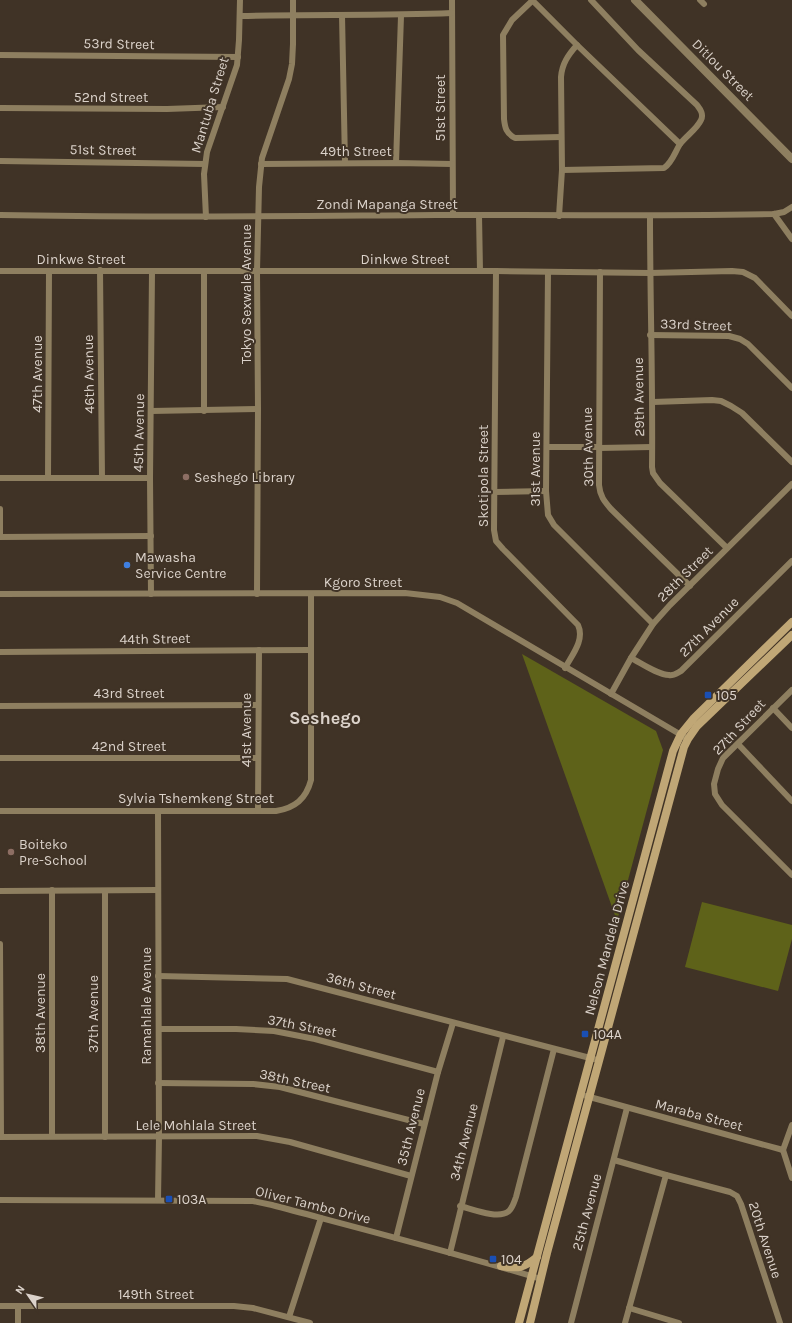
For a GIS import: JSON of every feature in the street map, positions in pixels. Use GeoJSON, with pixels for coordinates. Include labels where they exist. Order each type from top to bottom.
{"type":"FeatureCollection","features":[{"type":"Feature","properties":{"kind":"main road","name":"Nelson Mandela Drive"},"geometry":{"type":"LineString","coordinates":[[519,1323],[672,756],[681,734],[697,714],[792,622]]}},
{"type":"Feature","properties":{"kind":"main road","name":"Nelson Mandela Drive"},"geometry":{"type":"LineString","coordinates":[[530,1323],[682,756],[688,739],[697,726],[792,635]]}},
{"type":"Feature","properties":{"kind":"main road"},"geometry":{"type":"LineString","coordinates":[[501,1266],[520,1267],[537,1257]]}},
{"type":"Feature","properties":{"kind":"street","name":"Mantuba Street"},"geometry":{"type":"LineString","coordinates":[[206,217],[205,164],[207,152],[223,107],[238,57],[240,0]]}},
{"type":"Feature","properties":{"kind":"street","name":"Tokyo Sexwale Avenue"},"geometry":{"type":"LineString","coordinates":[[257,594],[257,217],[261,164],[289,79],[292,64],[293,0]]}},
{"type":"Feature","properties":{"kind":"street","name":"51st Street"},"geometry":{"type":"LineString","coordinates":[[452,0],[453,215]]}},
{"type":"Feature","properties":{"kind":"street"},"geometry":{"type":"LineString","coordinates":[[561,137],[515,138],[509,135],[505,129],[503,35],[512,20],[533,0],[576,45],[680,144]]}},
{"type":"Feature","properties":{"kind":"street"},"geometry":{"type":"LineString","coordinates":[[562,170],[664,168],[668,165],[680,144],[701,120],[702,114],[699,108],[638,50],[591,0]]}},
{"type":"Feature","properties":{"kind":"street","name":"Ditlou Street"},"geometry":{"type":"LineString","coordinates":[[635,0],[792,159]]}},
{"type":"Feature","properties":{"kind":"street"},"geometry":{"type":"LineString","coordinates":[[240,16],[293,14],[401,16],[452,14]]}},
{"type":"Feature","properties":{"kind":"street"},"geometry":{"type":"LineString","coordinates":[[342,15],[345,163]]}},
{"type":"Feature","properties":{"kind":"street"},"geometry":{"type":"LineString","coordinates":[[396,163],[401,16]]}},
{"type":"Feature","properties":{"kind":"street"},"geometry":{"type":"LineString","coordinates":[[559,216],[562,170],[560,77],[562,67],[576,45]]}},
{"type":"Feature","properties":{"kind":"street","name":"53rd Street"},"geometry":{"type":"LineString","coordinates":[[0,55],[238,57]]}},
{"type":"Feature","properties":{"kind":"street","name":"52nd Street"},"geometry":{"type":"LineString","coordinates":[[0,108],[166,109],[223,107]]}},
{"type":"Feature","properties":{"kind":"street","name":"51st Street"},"geometry":{"type":"LineString","coordinates":[[0,161],[205,164]]}},
{"type":"Feature","properties":{"kind":"street","name":"49th Street"},"geometry":{"type":"LineString","coordinates":[[261,164],[452,164]]}},
{"type":"Feature","properties":{"kind":"street","name":"Zondi Mapanga Street"},"geometry":{"type":"LineString","coordinates":[[0,215],[77,217],[453,215],[650,216],[774,214],[784,212],[792,207]]}},
{"type":"Feature","properties":{"kind":"street"},"geometry":{"type":"LineString","coordinates":[[774,214],[792,239]]}},
{"type":"Feature","properties":{"kind":"street"},"geometry":{"type":"LineString","coordinates":[[479,215],[480,271]]}},
{"type":"Feature","properties":{"kind":"street","name":"29th Avenue"},"geometry":{"type":"LineString","coordinates":[[650,216],[650,335],[653,402],[652,467],[656,478],[727,548]]}},
{"type":"Feature","properties":{"kind":"street","name":"46th Avenue"},"geometry":{"type":"LineString","coordinates":[[100,270],[102,478]]}},
{"type":"Feature","properties":{"kind":"street","name":"Dinkwe Street"},"geometry":{"type":"LineString","coordinates":[[0,271],[496,271],[650,273],[732,271],[743,272],[754,278],[792,316]]}},
{"type":"Feature","properties":{"kind":"street","name":"47th Avenue"},"geometry":{"type":"LineString","coordinates":[[48,478],[49,271]]}},
{"type":"Feature","properties":{"kind":"street"},"geometry":{"type":"LineString","coordinates":[[204,271],[204,411]]}},
{"type":"Feature","properties":{"kind":"street","name":"Skotipola Street"},"geometry":{"type":"LineString","coordinates":[[496,271],[494,530],[498,543],[574,620],[580,629],[580,642],[565,668]]}},
{"type":"Feature","properties":{"kind":"street","name":"45th Avenue"},"geometry":{"type":"LineString","coordinates":[[151,594],[150,478],[152,272]]}},
{"type":"Feature","properties":{"kind":"street","name":"31st Avenue"},"geometry":{"type":"LineString","coordinates":[[548,272],[546,509],[550,521],[653,624]]}},
{"type":"Feature","properties":{"kind":"street","name":"30th Avenue"},"geometry":{"type":"LineString","coordinates":[[600,272],[600,493],[603,500],[690,586]]}},
{"type":"Feature","properties":{"kind":"street","name":"33rd Street"},"geometry":{"type":"LineString","coordinates":[[650,335],[729,336],[740,339],[748,344],[792,388]]}},
{"type":"Feature","properties":{"kind":"street"},"geometry":{"type":"LineString","coordinates":[[653,402],[721,401],[742,413],[792,462]]}},
{"type":"Feature","properties":{"kind":"street"},"geometry":{"type":"LineString","coordinates":[[151,411],[258,409]]}},
{"type":"Feature","properties":{"kind":"street"},"geometry":{"type":"LineString","coordinates":[[547,447],[652,447]]}},
{"type":"Feature","properties":{"kind":"street"},"geometry":{"type":"LineString","coordinates":[[0,478],[150,478]]}},
{"type":"Feature","properties":{"kind":"street","name":"28th Street"},"geometry":{"type":"LineString","coordinates":[[611,694],[631,658],[653,624],[792,484]]}},
{"type":"Feature","properties":{"kind":"street"},"geometry":{"type":"LineString","coordinates":[[494,492],[546,491]]}},
{"type":"Feature","properties":{"kind":"street"},"geometry":{"type":"LineString","coordinates":[[0,509],[0,537],[151,536]]}},
{"type":"Feature","properties":{"kind":"street","name":"27th Avenue"},"geometry":{"type":"LineString","coordinates":[[631,658],[662,674],[674,675],[680,671],[792,561]]}},
{"type":"Feature","properties":{"kind":"street","name":"Kgoro Street"},"geometry":{"type":"LineString","coordinates":[[0,594],[405,594],[440,596],[457,604],[688,739]]}},
{"type":"Feature","properties":{"kind":"street","name":"Sylvia Tshemkeng Street"},"geometry":{"type":"LineString","coordinates":[[0,811],[276,811],[286,809],[302,800],[307,793],[311,780],[311,594]]}},
{"type":"Feature","properties":{"kind":"street","name":"41st Avenue"},"geometry":{"type":"LineString","coordinates":[[258,811],[259,650]]}},
{"type":"Feature","properties":{"kind":"street","name":"44th Street"},"geometry":{"type":"LineString","coordinates":[[0,652],[311,650]]}},
{"type":"Feature","properties":{"kind":"street","name":"27th Street"},"geometry":{"type":"LineString","coordinates":[[792,690],[723,758],[714,784],[717,798],[722,805],[792,875]]}},
{"type":"Feature","properties":{"kind":"street","name":"43rd Street"},"geometry":{"type":"LineString","coordinates":[[0,706],[258,705]]}},
{"type":"Feature","properties":{"kind":"street"},"geometry":{"type":"LineString","coordinates":[[773,708],[792,728]]}},
{"type":"Feature","properties":{"kind":"street"},"geometry":{"type":"LineString","coordinates":[[738,744],[792,801]]}},
{"type":"Feature","properties":{"kind":"street","name":"42nd Street"},"geometry":{"type":"LineString","coordinates":[[0,758],[258,758]]}},
{"type":"Feature","properties":{"kind":"street","name":"Ramahlale Avenue"},"geometry":{"type":"LineString","coordinates":[[158,811],[158,1083],[160,1137],[158,1200]]}},
{"type":"Feature","properties":{"kind":"street","name":"38th Avenue"},"geometry":{"type":"LineString","coordinates":[[52,890],[52,1136]]}},
{"type":"Feature","properties":{"kind":"street"},"geometry":{"type":"LineString","coordinates":[[0,891],[158,890]]}},
{"type":"Feature","properties":{"kind":"street","name":"37th Avenue"},"geometry":{"type":"LineString","coordinates":[[105,891],[105,1137]]}},
{"type":"Feature","properties":{"kind":"street"},"geometry":{"type":"LineString","coordinates":[[0,944],[0,1137]]}},
{"type":"Feature","properties":{"kind":"street","name":"36th Street"},"geometry":{"type":"LineString","coordinates":[[158,976],[287,979],[503,1037],[600,1061]]}},
{"type":"Feature","properties":{"kind":"street","name":"35th Avenue"},"geometry":{"type":"LineString","coordinates":[[396,1238],[424,1124],[453,1023]]}},
{"type":"Feature","properties":{"kind":"street","name":"37th Street"},"geometry":{"type":"LineString","coordinates":[[159,1029],[236,1029],[279,1032],[315,1039],[438,1072]]}},
{"type":"Feature","properties":{"kind":"street","name":"34th Avenue"},"geometry":{"type":"LineString","coordinates":[[450,1253],[460,1206],[503,1037]]}},
{"type":"Feature","properties":{"kind":"street"},"geometry":{"type":"LineString","coordinates":[[460,1206],[499,1215],[508,1211],[512,1206],[516,1197],[554,1049]]}},
{"type":"Feature","properties":{"kind":"street","name":"38th Street"},"geometry":{"type":"LineString","coordinates":[[158,1083],[253,1084],[280,1087],[424,1124]]}},
{"type":"Feature","properties":{"kind":"street","name":"Maraba Street"},"geometry":{"type":"LineString","coordinates":[[580,1095],[783,1150]]}},
{"type":"Feature","properties":{"kind":"street","name":"25th Avenue"},"geometry":{"type":"LineString","coordinates":[[571,1323],[627,1108]]}},
{"type":"Feature","properties":{"kind":"street"},"geometry":{"type":"LineString","coordinates":[[792,1125],[783,1150],[792,1178]]}},
{"type":"Feature","properties":{"kind":"street","name":"Lele Mohlala Street"},"geometry":{"type":"LineString","coordinates":[[0,1137],[258,1136],[290,1142],[411,1176]]}},
{"type":"Feature","properties":{"kind":"street","name":"20th Avenue"},"geometry":{"type":"LineString","coordinates":[[614,1160],[730,1192],[737,1196],[741,1204],[780,1323]]}},
{"type":"Feature","properties":{"kind":"street"},"geometry":{"type":"LineString","coordinates":[[625,1323],[666,1175]]}},
{"type":"Feature","properties":{"kind":"street","name":"Oliver Tambo Drive"},"geometry":{"type":"LineString","coordinates":[[0,1200],[254,1201],[501,1266],[541,1279]]}},
{"type":"Feature","properties":{"kind":"street"},"geometry":{"type":"LineString","coordinates":[[289,1317],[321,1218]]}},
{"type":"Feature","properties":{"kind":"street","name":"149th Street"},"geometry":{"type":"LineString","coordinates":[[0,1306],[234,1306],[253,1308],[310,1323]]}},
{"type":"Feature","properties":{"kind":"street"},"geometry":{"type":"LineString","coordinates":[[18,1306],[18,1323]]}},
{"type":"Feature","properties":{"kind":"street"},"geometry":{"type":"LineString","coordinates":[[629,1308],[679,1323]]}},
{"type":"Feature","properties":{"kind":"shaded area"},"geometry":{"type":"Polygon","coordinates":[[[522,654],[656,731],[663,750],[617,921],[522,654]]]}},
{"type":"Feature","properties":{"kind":"shaded area"},"geometry":{"type":"Polygon","coordinates":[[[702,902],[792,925],[792,939],[778,991],[685,967],[702,902]]]}},
{"type":"Feature","properties":{"kind":"place","name":"Seshego Library"},"geometry":{"type":"Point","coordinates":[186,477]}},
{"type":"Feature","properties":{"kind":"place","name":"Mawasha Service Centre"},"geometry":{"type":"Point","coordinates":[127,565]}},
{"type":"Feature","properties":{"kind":"place","name":"105"},"geometry":{"type":"Point","coordinates":[708,695]}},
{"type":"Feature","properties":{"kind":"place","name":"Boiteko Pre-School"},"geometry":{"type":"Point","coordinates":[11,852]}},
{"type":"Feature","properties":{"kind":"place","name":"104A"},"geometry":{"type":"Point","coordinates":[585,1034]}},
{"type":"Feature","properties":{"kind":"place","name":"103A"},"geometry":{"type":"Point","coordinates":[169,1199]}},
{"type":"Feature","properties":{"kind":"place","name":"104"},"geometry":{"type":"Point","coordinates":[493,1259]}},
{"type":"Feature","properties":{"kind":"district","name":"Seshego"},"geometry":{"type":"Point","coordinates":[325,718]}}]}
